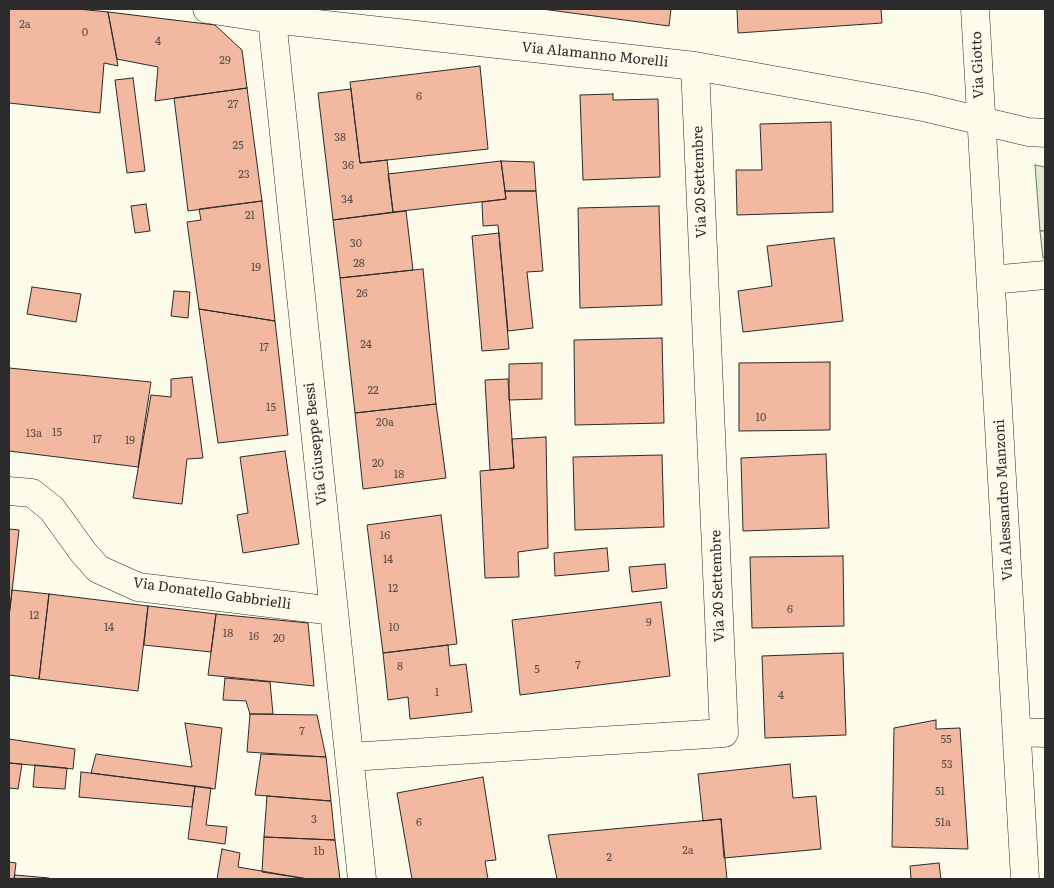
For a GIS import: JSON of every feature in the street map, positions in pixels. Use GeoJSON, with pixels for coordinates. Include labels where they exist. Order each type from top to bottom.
{"type":"FeatureCollection","features":[{"type":"Feature","properties":{"kind":"street","name":"Via Alamanno Morelli"},"geometry":{"type":"LineString","coordinates":[[207,9],[272,14],[695,66],[923,107],[1028,132],[1045,133]]}},
{"type":"Feature","properties":{"kind":"street","name":"Via Giotto"},"geometry":{"type":"LineString","coordinates":[[975,9],[980,121]]}},
{"type":"Feature","properties":{"kind":"street","name":"Via Giuseppe Bessi"},"geometry":{"type":"LineString","coordinates":[[272,14],[362,879]]}},
{"type":"Feature","properties":{"kind":"street","name":"Via 20 Settembre"},"geometry":{"type":"LineString","coordinates":[[350,757],[724,732],[695,66]]}},
{"type":"Feature","properties":{"kind":"street","name":"Via Alessandro Manzoni"},"geometry":{"type":"LineString","coordinates":[[980,121],[991,280],[1025,879]]}},
{"type":"Feature","properties":{"kind":"street"},"geometry":{"type":"LineString","coordinates":[[991,280],[1045,275]]}},
{"type":"Feature","properties":{"kind":"street","name":"Via Donatello Gabbrielli"},"geometry":{"type":"LineString","coordinates":[[9,491],[32,493],[52,509],[83,552],[98,569],[138,586],[334,611]]}},
{"type":"Feature","properties":{"kind":"street"},"geometry":{"type":"LineString","coordinates":[[1017,732],[1045,733]]}},
{"type":"Feature","properties":{"kind":"green space"},"geometry":{"type":"Polygon","coordinates":[[[1035,165],[1045,167],[1045,231],[1040,231],[1035,165]]]}},
{"type":"Feature","properties":{"kind":"shaded area"},"geometry":{"type":"Polygon","coordinates":[[[1040,231],[1045,231],[1045,258],[1043,258],[1040,231]]]}},
{"type":"Feature","properties":{"kind":"building"},"geometry":{"type":"Polygon","coordinates":[[[9,9],[78,9],[108,12],[118,66],[104,63],[100,113],[9,103],[9,9]]]}},
{"type":"Feature","properties":{"kind":"building"},"geometry":{"type":"Polygon","coordinates":[[[542,9],[671,9],[669,26],[542,9]]]}},
{"type":"Feature","properties":{"kind":"building"},"geometry":{"type":"Polygon","coordinates":[[[737,9],[881,9],[882,23],[738,33],[737,9]]]}},
{"type":"Feature","properties":{"kind":"building"},"geometry":{"type":"Polygon","coordinates":[[[108,12],[215,25],[242,50],[247,88],[155,101],[158,67],[117,59],[108,12]]]}},
{"type":"Feature","properties":{"kind":"building"},"geometry":{"type":"Polygon","coordinates":[[[480,66],[488,149],[360,163],[350,82],[480,66]]]}},
{"type":"Feature","properties":{"kind":"building"},"geometry":{"type":"Polygon","coordinates":[[[133,78],[145,171],[127,173],[115,80],[133,78]]]}},
{"type":"Feature","properties":{"kind":"building"},"geometry":{"type":"Polygon","coordinates":[[[247,88],[262,201],[188,211],[174,98],[247,88]]]}},
{"type":"Feature","properties":{"kind":"building"},"geometry":{"type":"Polygon","coordinates":[[[351,89],[360,163],[387,160],[393,212],[333,220],[318,93],[351,89]]]}},
{"type":"Feature","properties":{"kind":"building"},"geometry":{"type":"Polygon","coordinates":[[[613,94],[613,100],[658,99],[660,177],[583,180],[580,95],[613,94]]]}},
{"type":"Feature","properties":{"kind":"building"},"geometry":{"type":"Polygon","coordinates":[[[831,122],[833,212],[737,215],[736,170],[762,170],[760,124],[831,122]]]}},
{"type":"Feature","properties":{"kind":"building"},"geometry":{"type":"Polygon","coordinates":[[[501,161],[534,162],[536,191],[505,191],[501,161]]]}},
{"type":"Feature","properties":{"kind":"building"},"geometry":{"type":"Polygon","coordinates":[[[501,161],[506,199],[393,212],[388,174],[501,161]]]}},
{"type":"Feature","properties":{"kind":"building"},"geometry":{"type":"Polygon","coordinates":[[[505,191],[536,191],[543,271],[527,272],[533,328],[508,331],[498,225],[483,226],[482,202],[506,199],[505,191]]]}},
{"type":"Feature","properties":{"kind":"building"},"geometry":{"type":"Polygon","coordinates":[[[262,201],[275,321],[199,309],[187,222],[201,220],[199,209],[262,201]]]}},
{"type":"Feature","properties":{"kind":"building"},"geometry":{"type":"Polygon","coordinates":[[[146,204],[150,231],[135,233],[131,206],[146,204]]]}},
{"type":"Feature","properties":{"kind":"building"},"geometry":{"type":"Polygon","coordinates":[[[659,206],[662,305],[580,308],[578,208],[659,206]]]}},
{"type":"Feature","properties":{"kind":"building"},"geometry":{"type":"Polygon","coordinates":[[[406,211],[413,270],[340,278],[333,220],[406,211]]]}},
{"type":"Feature","properties":{"kind":"building"},"geometry":{"type":"Polygon","coordinates":[[[499,233],[509,349],[482,351],[472,236],[499,233]]]}},
{"type":"Feature","properties":{"kind":"building"},"geometry":{"type":"Polygon","coordinates":[[[834,238],[843,321],[743,332],[738,291],[772,286],[767,246],[834,238]]]}},
{"type":"Feature","properties":{"kind":"building"},"geometry":{"type":"Polygon","coordinates":[[[423,269],[436,404],[355,413],[340,278],[423,269]]]}},
{"type":"Feature","properties":{"kind":"building"},"geometry":{"type":"Polygon","coordinates":[[[32,287],[81,294],[76,322],[27,314],[32,287]]]}},
{"type":"Feature","properties":{"kind":"building"},"geometry":{"type":"Polygon","coordinates":[[[174,291],[190,292],[188,318],[171,316],[174,291]]]}},
{"type":"Feature","properties":{"kind":"building"},"geometry":{"type":"Polygon","coordinates":[[[199,309],[275,321],[288,435],[218,443],[199,309]]]}},
{"type":"Feature","properties":{"kind":"building"},"geometry":{"type":"Polygon","coordinates":[[[662,338],[664,423],[575,425],[574,340],[662,338]]]}},
{"type":"Feature","properties":{"kind":"building"},"geometry":{"type":"Polygon","coordinates":[[[830,362],[830,430],[739,431],[739,363],[830,362]]]}},
{"type":"Feature","properties":{"kind":"building"},"geometry":{"type":"Polygon","coordinates":[[[542,363],[542,399],[509,400],[509,364],[542,363]]]}},
{"type":"Feature","properties":{"kind":"building"},"geometry":{"type":"Polygon","coordinates":[[[9,368],[151,382],[138,467],[9,451],[9,368]]]}},
{"type":"Feature","properties":{"kind":"building"},"geometry":{"type":"Polygon","coordinates":[[[192,377],[203,458],[187,459],[182,504],[133,498],[151,395],[171,397],[171,379],[192,377]]]}},
{"type":"Feature","properties":{"kind":"building"},"geometry":{"type":"Polygon","coordinates":[[[508,379],[514,468],[490,470],[485,380],[508,379]]]}},
{"type":"Feature","properties":{"kind":"building"},"geometry":{"type":"Polygon","coordinates":[[[436,404],[446,478],[363,489],[355,413],[436,404]]]}},
{"type":"Feature","properties":{"kind":"building"},"geometry":{"type":"Polygon","coordinates":[[[546,437],[548,548],[518,552],[519,577],[485,578],[480,471],[514,468],[512,439],[546,437]]]}},
{"type":"Feature","properties":{"kind":"building"},"geometry":{"type":"Polygon","coordinates":[[[285,451],[299,544],[243,553],[237,515],[248,513],[240,457],[285,451]]]}},
{"type":"Feature","properties":{"kind":"building"},"geometry":{"type":"Polygon","coordinates":[[[826,454],[829,528],[743,531],[741,458],[826,454]]]}},
{"type":"Feature","properties":{"kind":"building"},"geometry":{"type":"Polygon","coordinates":[[[662,455],[664,527],[575,530],[573,457],[662,455]]]}},
{"type":"Feature","properties":{"kind":"building"},"geometry":{"type":"Polygon","coordinates":[[[441,515],[457,644],[383,653],[367,525],[441,515]]]}},
{"type":"Feature","properties":{"kind":"building"},"geometry":{"type":"Polygon","coordinates":[[[9,529],[19,530],[10,609],[9,609],[9,529]]]}},
{"type":"Feature","properties":{"kind":"building"},"geometry":{"type":"Polygon","coordinates":[[[607,548],[609,571],[555,576],[554,553],[607,548]]]}},
{"type":"Feature","properties":{"kind":"building"},"geometry":{"type":"Polygon","coordinates":[[[843,556],[844,626],[752,628],[750,557],[843,556]]]}},
{"type":"Feature","properties":{"kind":"building"},"geometry":{"type":"Polygon","coordinates":[[[665,564],[667,588],[632,592],[629,567],[665,564]]]}},
{"type":"Feature","properties":{"kind":"building"},"geometry":{"type":"Polygon","coordinates":[[[12,590],[49,594],[39,679],[9,675],[9,618],[12,590]]]}},
{"type":"Feature","properties":{"kind":"building"},"geometry":{"type":"Polygon","coordinates":[[[49,594],[148,606],[138,691],[39,679],[49,594]]]}},
{"type":"Feature","properties":{"kind":"building"},"geometry":{"type":"Polygon","coordinates":[[[661,602],[670,676],[520,695],[512,620],[661,602]]]}},
{"type":"Feature","properties":{"kind":"building"},"geometry":{"type":"Polygon","coordinates":[[[148,606],[216,614],[211,652],[144,645],[148,606]]]}},
{"type":"Feature","properties":{"kind":"building"},"geometry":{"type":"Polygon","coordinates":[[[216,614],[308,623],[314,686],[208,675],[216,614]]]}},
{"type":"Feature","properties":{"kind":"building"},"geometry":{"type":"Polygon","coordinates":[[[448,645],[450,666],[466,664],[472,712],[410,719],[408,697],[388,700],[383,653],[448,645]]]}},
{"type":"Feature","properties":{"kind":"building"},"geometry":{"type":"Polygon","coordinates":[[[843,653],[846,735],[765,738],[762,656],[843,653]]]}},
{"type":"Feature","properties":{"kind":"building"},"geometry":{"type":"Polygon","coordinates":[[[225,678],[270,682],[273,714],[250,714],[246,701],[223,700],[225,678]]]}},
{"type":"Feature","properties":{"kind":"building"},"geometry":{"type":"Polygon","coordinates":[[[250,714],[317,715],[326,757],[247,752],[250,714]]]}},
{"type":"Feature","properties":{"kind":"building"},"geometry":{"type":"Polygon","coordinates":[[[936,720],[936,729],[960,728],[968,849],[892,847],[894,728],[936,720]]]}},
{"type":"Feature","properties":{"kind":"building"},"geometry":{"type":"Polygon","coordinates":[[[185,723],[222,728],[215,789],[91,773],[96,754],[192,767],[185,723]]]}},
{"type":"Feature","properties":{"kind":"building"},"geometry":{"type":"Polygon","coordinates":[[[9,739],[75,749],[73,769],[9,763],[9,739]]]}},
{"type":"Feature","properties":{"kind":"building"},"geometry":{"type":"Polygon","coordinates":[[[261,754],[326,757],[331,801],[255,795],[261,754]]]}},
{"type":"Feature","properties":{"kind":"building"},"geometry":{"type":"Polygon","coordinates":[[[9,763],[22,764],[18,789],[9,788],[9,763]]]}},
{"type":"Feature","properties":{"kind":"building"},"geometry":{"type":"Polygon","coordinates":[[[790,764],[793,798],[816,796],[821,849],[724,858],[721,819],[703,821],[698,774],[790,764]]]}},
{"type":"Feature","properties":{"kind":"building"},"geometry":{"type":"Polygon","coordinates":[[[35,765],[67,768],[65,789],[33,787],[35,765]]]}},
{"type":"Feature","properties":{"kind":"building"},"geometry":{"type":"Polygon","coordinates":[[[81,772],[195,786],[192,807],[79,797],[81,772]]]}},
{"type":"Feature","properties":{"kind":"building"},"geometry":{"type":"Polygon","coordinates":[[[483,777],[496,860],[485,861],[488,879],[412,879],[397,793],[483,777]]]}},
{"type":"Feature","properties":{"kind":"building"},"geometry":{"type":"Polygon","coordinates":[[[195,786],[211,788],[206,825],[227,827],[225,844],[188,839],[195,786]]]}},
{"type":"Feature","properties":{"kind":"building"},"geometry":{"type":"Polygon","coordinates":[[[267,796],[331,801],[335,840],[264,837],[267,796]]]}},
{"type":"Feature","properties":{"kind":"building"},"geometry":{"type":"Polygon","coordinates":[[[721,819],[727,879],[557,879],[548,835],[721,819]]]}},
{"type":"Feature","properties":{"kind":"building"},"geometry":{"type":"Polygon","coordinates":[[[264,837],[335,840],[340,879],[308,879],[262,872],[264,837]]]}},
{"type":"Feature","properties":{"kind":"building"},"geometry":{"type":"Polygon","coordinates":[[[222,849],[240,853],[238,867],[308,879],[217,879],[222,849]]]}},
{"type":"Feature","properties":{"kind":"building"},"geometry":{"type":"Polygon","coordinates":[[[9,862],[16,863],[14,879],[9,879],[9,862]]]}},
{"type":"Feature","properties":{"kind":"building"},"geometry":{"type":"Polygon","coordinates":[[[939,863],[941,879],[911,879],[910,866],[939,863]]]}},
{"type":"Feature","properties":{"kind":"building"},"geometry":{"type":"Polygon","coordinates":[[[15,875],[49,878],[49,879],[14,879],[15,875]]]}}]}
